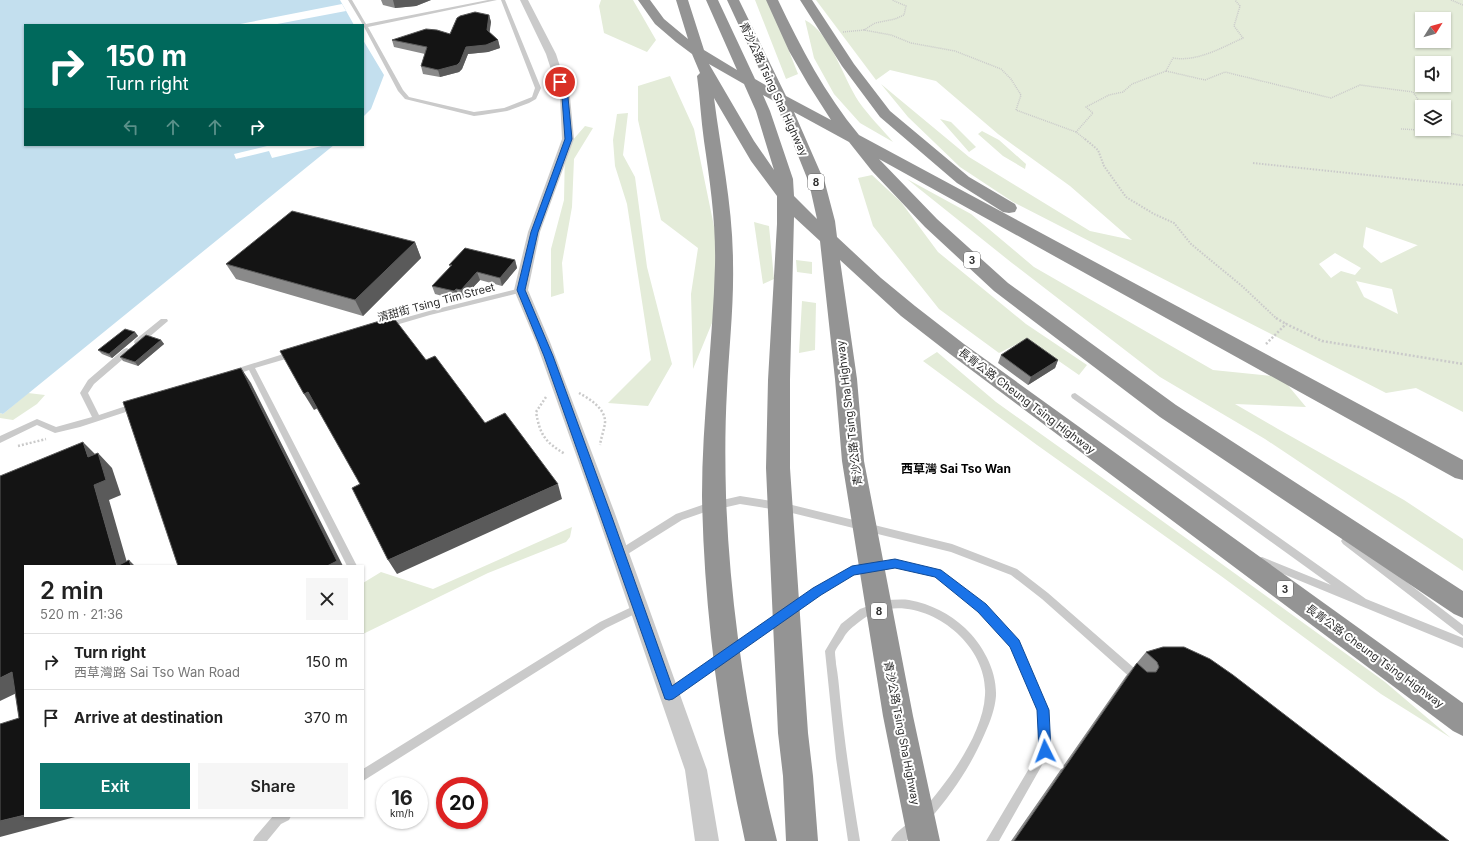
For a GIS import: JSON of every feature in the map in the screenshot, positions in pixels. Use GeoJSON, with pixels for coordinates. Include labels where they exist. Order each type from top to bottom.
{"type":"FeatureCollection","features":[{"type":"Feature","properties":{"kind":"highway"},"geometry":{"type":"LineString","coordinates":[[644,0],[656,17],[672,33],[716,63],[1463,471]]}},
{"type":"Feature","properties":{"kind":"highway","name":"長青公路 Cheung Tsing Highway"},"geometry":{"type":"LineString","coordinates":[[682,0],[703,67],[758,161],[793,206],[874,282],[908,312],[956,349],[1463,721]]}},
{"type":"Feature","properties":{"kind":"highway","name":"青沙公路 Tsing Sha Highway"},"geometry":{"type":"LineString","coordinates":[[712,0],[763,111],[784,179],[786,224],[778,468],[792,726],[798,776],[802,841]]}},
{"type":"Feature","properties":{"kind":"highway","name":"青沙公路 Tsing Sha Highway"},"geometry":{"type":"LineString","coordinates":[[733,0],[799,138],[817,183],[826,220],[846,379],[854,468],[898,716],[924,841]]}},
{"type":"Feature","properties":{"kind":"highway","name":"3"},"geometry":{"type":"LineString","coordinates":[[772,0],[800,58],[840,122],[878,168],[932,223],[1001,287],[1050,325],[1168,411],[1463,606]]}},
{"type":"Feature","properties":{"kind":"highway"},"geometry":{"type":"LineString","coordinates":[[806,0],[849,66],[885,114],[963,180],[1034,224],[1463,457]]}},
{"type":"Feature","properties":{"kind":"highway"},"geometry":{"type":"LineString","coordinates":[[703,67],[720,186],[724,236],[723,291],[716,397],[714,466],[721,605],[734,712],[746,778],[761,841]]}},
{"type":"Feature","properties":{"kind":"street"},"geometry":{"type":"LineString","coordinates":[[524,0],[551,54],[565,97],[568,139],[534,232],[521,290],[543,342],[696,770],[707,841]]}},
{"type":"Feature","properties":{"kind":"lane"},"geometry":{"type":"LineString","coordinates":[[350,0],[364,24]]}},
{"type":"Feature","properties":{"kind":"lane"},"geometry":{"type":"LineString","coordinates":[[495,0],[365,26],[401,92],[407,98],[474,114],[483,114],[520,106],[534,98],[538,88],[503,0]]}},
{"type":"Feature","properties":{"kind":"lane","name":"清甜街 Tsing Tim Street"},"geometry":{"type":"LineString","coordinates":[[384,327],[429,313],[521,290]]}},
{"type":"Feature","properties":{"kind":"lane"},"geometry":{"type":"LineString","coordinates":[[98,418],[84,393],[91,382],[164,321]]}},
{"type":"Feature","properties":{"kind":"lane"},"geometry":{"type":"LineString","coordinates":[[224,376],[302,352]]}},
{"type":"Feature","properties":{"kind":"lane"},"geometry":{"type":"LineString","coordinates":[[251,367],[351,565]]}},
{"type":"Feature","properties":{"kind":"lane"},"geometry":{"type":"LineString","coordinates":[[1075,396],[1364,603]]}},
{"type":"Feature","properties":{"kind":"lane"},"geometry":{"type":"LineString","coordinates":[[2,439],[37,422],[55,430],[146,402]]}},
{"type":"Feature","properties":{"kind":"lane"},"geometry":{"type":"LineString","coordinates":[[1237,458],[1463,631]]}},
{"type":"Feature","properties":{"kind":"lane"},"geometry":{"type":"LineString","coordinates":[[620,554],[678,517],[705,508],[740,500],[784,507],[952,548],[1014,572],[1045,596],[1140,679]]}},
{"type":"Feature","properties":{"kind":"lane"},"geometry":{"type":"LineString","coordinates":[[1228,548],[1463,643]]}},
{"type":"Feature","properties":{"kind":"lane"},"geometry":{"type":"LineString","coordinates":[[669,694],[817,591],[852,571],[895,564],[937,573],[982,608],[1015,644],[1043,710],[1045,751],[992,841]]}},
{"type":"Feature","properties":{"kind":"lane"},"geometry":{"type":"LineString","coordinates":[[854,841],[841,758],[830,651],[836,637],[856,616],[868,609],[883,605],[898,604],[914,605],[934,612],[958,627],[970,639],[980,653],[986,668],[990,684],[990,700],[976,740],[951,785],[926,816],[897,841]]}},
{"type":"Feature","properties":{"kind":"lane"},"geometry":{"type":"LineString","coordinates":[[364,774],[603,625],[638,608]]}},
{"type":"Feature","properties":{"kind":"lane"},"geometry":{"type":"LineString","coordinates":[[259,841],[276,820],[283,817]]}},
{"type":"Feature","properties":{"kind":"path"},"geometry":{"type":"LineString","coordinates":[[864,30],[875,23],[895,19],[904,15],[906,6],[892,0]]}},
{"type":"Feature","properties":{"kind":"path"},"geometry":{"type":"LineString","coordinates":[[1166,71],[1173,58],[1185,60],[1210,53],[1242,38],[1234,26],[1240,6],[1235,0]]}},
{"type":"Feature","properties":{"kind":"path"},"geometry":{"type":"LineString","coordinates":[[1451,0],[1463,5]]}},
{"type":"Feature","properties":{"kind":"path"},"geometry":{"type":"LineString","coordinates":[[827,34],[864,30],[891,35],[911,43],[955,51],[1001,69],[1011,80],[1021,95],[1016,110],[1076,132],[1098,150],[1104,166],[1126,197],[1154,214],[1174,223],[1191,244],[1242,286],[1278,320],[1322,341],[1463,364]]}},
{"type":"Feature","properties":{"kind":"path"},"geometry":{"type":"LineString","coordinates":[[1076,132],[1093,113],[1086,107],[1109,95],[1123,92],[1132,84],[1166,71],[1205,80],[1225,72],[1331,98],[1360,85],[1413,92],[1418,100]]}},
{"type":"Feature","properties":{"kind":"path"},"geometry":{"type":"LineString","coordinates":[[1400,129],[1415,129]]}},
{"type":"Feature","properties":{"kind":"path"},"geometry":{"type":"LineString","coordinates":[[1451,133],[1463,136]]}},
{"type":"Feature","properties":{"kind":"path"},"geometry":{"type":"LineString","coordinates":[[1253,163],[1463,185]]}},
{"type":"Feature","properties":{"kind":"path"},"geometry":{"type":"LineString","coordinates":[[1261,348],[1286,324]]}},
{"type":"Feature","properties":{"kind":"path"},"geometry":{"type":"LineString","coordinates":[[548,395],[536,412],[538,425],[544,439],[567,455]]}},
{"type":"Feature","properties":{"kind":"path"},"geometry":{"type":"LineString","coordinates":[[2,439],[16,447],[48,438]]}},
{"type":"Feature","properties":{"kind":"green space"},"geometry":{"type":"Polygon","coordinates":[[[601,0],[633,0],[656,40],[647,52],[604,33],[599,6],[601,0]]]}},
{"type":"Feature","properties":{"kind":"green space"},"geometry":{"type":"Polygon","coordinates":[[[755,0],[769,0],[798,74],[786,79],[755,0]]]}},
{"type":"Feature","properties":{"kind":"green space"},"geometry":{"type":"Polygon","coordinates":[[[816,0],[1463,0],[1463,412],[1416,388],[1386,393],[1013,202],[960,167],[908,117],[881,84],[969,157],[1090,231],[1132,240],[1070,186],[998,134],[936,81],[890,70],[876,80],[816,0]],[[1366,227],[1363,247],[1381,263],[1418,245],[1417,245],[1366,227]],[[1335,253],[1319,264],[1331,278],[1341,271],[1355,275],[1361,268],[1335,253]],[[1356,281],[1364,297],[1398,314],[1392,289],[1356,281]]]}},
{"type":"Feature","properties":{"kind":"green space"},"geometry":{"type":"Polygon","coordinates":[[[805,20],[814,26],[822,35],[836,57],[859,102],[893,142],[860,123],[834,94],[814,58],[805,20]]]}},
{"type":"Feature","properties":{"kind":"green space"},"geometry":{"type":"Polygon","coordinates":[[[670,76],[694,129],[716,236],[717,311],[693,369],[691,294],[698,248],[661,220],[638,120],[638,86],[670,76]]]}},
{"type":"Feature","properties":{"kind":"green space"},"geometry":{"type":"Polygon","coordinates":[[[628,113],[623,155],[635,177],[647,267],[672,364],[648,406],[608,403],[651,360],[627,204],[615,166],[613,140],[617,114],[628,113]]]}},
{"type":"Feature","properties":{"kind":"green space"},"geometry":{"type":"Polygon","coordinates":[[[940,119],[951,122],[976,147],[969,152],[940,119]]]}},
{"type":"Feature","properties":{"kind":"green space"},"geometry":{"type":"Polygon","coordinates":[[[585,126],[593,128],[574,159],[572,207],[562,263],[564,293],[551,297],[551,249],[564,200],[565,149],[585,126]]]}},
{"type":"Feature","properties":{"kind":"green space"},"geometry":{"type":"Polygon","coordinates":[[[982,131],[999,140],[1026,164],[1025,169],[1003,156],[978,134],[982,131]]]}},
{"type":"Feature","properties":{"kind":"green space"},"geometry":{"type":"Polygon","coordinates":[[[872,175],[901,202],[938,252],[1026,324],[1087,365],[1079,375],[1027,339],[999,353],[939,309],[873,226],[858,178],[872,175]]]}},
{"type":"Feature","properties":{"kind":"green space"},"geometry":{"type":"Polygon","coordinates":[[[907,179],[971,214],[1034,267],[1213,370],[1281,377],[1306,407],[1235,404],[1404,500],[1463,539],[1463,571],[1265,439],[1160,377],[1012,263],[907,179]]]}},
{"type":"Feature","properties":{"kind":"green space"},"geometry":{"type":"Polygon","coordinates":[[[754,222],[769,226],[774,279],[763,284],[754,222]]]}},
{"type":"Feature","properties":{"kind":"green space"},"geometry":{"type":"Polygon","coordinates":[[[796,260],[812,262],[812,274],[797,272],[796,260]]]}},
{"type":"Feature","properties":{"kind":"green space"},"geometry":{"type":"Polygon","coordinates":[[[802,301],[816,303],[815,350],[799,353],[802,301]]]}},
{"type":"Feature","properties":{"kind":"green space"},"geometry":{"type":"Polygon","coordinates":[[[937,352],[996,402],[1385,682],[1451,738],[1381,694],[1221,576],[1037,445],[923,361],[937,352]]]}},
{"type":"Feature","properties":{"kind":"green space"},"geometry":{"type":"Polygon","coordinates":[[[28,393],[45,395],[37,404],[13,420],[0,418],[0,413],[3,414],[28,393]]]}},
{"type":"Feature","properties":{"kind":"green space"},"geometry":{"type":"Polygon","coordinates":[[[572,527],[570,537],[566,542],[488,573],[364,634],[364,582],[381,572],[433,589],[572,527]]]}},
{"type":"Feature","properties":{"kind":"water"},"geometry":{"type":"Polygon","coordinates":[[[0,0],[340,0],[353,24],[24,24],[24,146],[333,146],[3,414],[0,413],[0,0]]]}},
{"type":"Feature","properties":{"kind":"water"},"geometry":{"type":"Polygon","coordinates":[[[364,42],[384,75],[371,109],[364,116],[364,42]]]}},
{"type":"Feature","properties":{"kind":"pier"},"geometry":{"type":"Polygon","coordinates":[[[342,4],[346,11],[277,24],[240,24],[342,4]]]}},
{"type":"Feature","properties":{"kind":"pier"},"geometry":{"type":"Polygon","coordinates":[[[267,146],[322,146],[272,158],[269,151],[236,159],[234,154],[267,146]]]}},
{"type":"Feature","properties":{"kind":"building"},"geometry":{"type":"Polygon","coordinates":[[[475,12],[489,15],[487,30],[498,40],[486,45],[466,47],[460,62],[457,65],[438,70],[421,66],[427,47],[392,40],[426,29],[437,30],[450,34],[457,18],[475,12]]]}},
{"type":"Feature","properties":{"kind":"building"},"geometry":{"type":"Polygon","coordinates":[[[292,211],[415,242],[355,300],[226,264],[292,211]]]}},
{"type":"Feature","properties":{"kind":"building"},"geometry":{"type":"Polygon","coordinates":[[[465,248],[515,260],[500,278],[477,272],[461,290],[456,289],[454,291],[432,286],[452,265],[449,265],[465,248]]]}},
{"type":"Feature","properties":{"kind":"building"},"geometry":{"type":"Polygon","coordinates":[[[393,317],[426,360],[435,356],[485,423],[505,413],[558,484],[388,560],[352,488],[360,484],[308,392],[304,394],[280,351],[393,317]]]}},
{"type":"Feature","properties":{"kind":"building"},"geometry":{"type":"Polygon","coordinates":[[[125,329],[135,332],[109,354],[98,350],[125,329]]]}},
{"type":"Feature","properties":{"kind":"building"},"geometry":{"type":"Polygon","coordinates":[[[146,335],[161,340],[135,362],[120,357],[146,335]]]}},
{"type":"Feature","properties":{"kind":"building"},"geometry":{"type":"Polygon","coordinates":[[[1027,338],[1058,360],[1031,377],[1001,355],[1027,338]]]}},
{"type":"Feature","properties":{"kind":"building"},"geometry":{"type":"Polygon","coordinates":[[[241,368],[337,561],[329,565],[178,565],[123,402],[241,368]]]}},
{"type":"Feature","properties":{"kind":"building"},"geometry":{"type":"Polygon","coordinates":[[[83,442],[88,457],[98,453],[106,480],[94,485],[117,565],[24,565],[24,815],[0,821],[0,724],[19,718],[12,672],[0,678],[0,476],[83,442]]]}},
{"type":"Feature","properties":{"kind":"building"},"geometry":{"type":"Polygon","coordinates":[[[129,560],[131,565],[119,565],[129,560]]]}},
{"type":"Feature","properties":{"kind":"building"},"geometry":{"type":"Polygon","coordinates":[[[1163,647],[1184,647],[1210,659],[1233,675],[1449,841],[1014,841],[1137,663],[1147,672],[1156,672],[1159,667],[1157,662],[1146,652],[1163,647]]]}},
{"type":"Feature","properties":{"kind":"district","name":"西草灣 Sai Tso Wan"},"geometry":{"type":"Point","coordinates":[956,469]}},
{"type":"Feature","properties":{"kind":"route"},"geometry":{"type":"LineString","coordinates":[[560,82],[565,97],[568,139],[534,232],[521,290],[543,342],[608,520],[669,694],[708,669],[817,591],[852,571],[895,564],[937,573],[982,608],[1015,644],[1043,710],[1045,751]]}}]}
